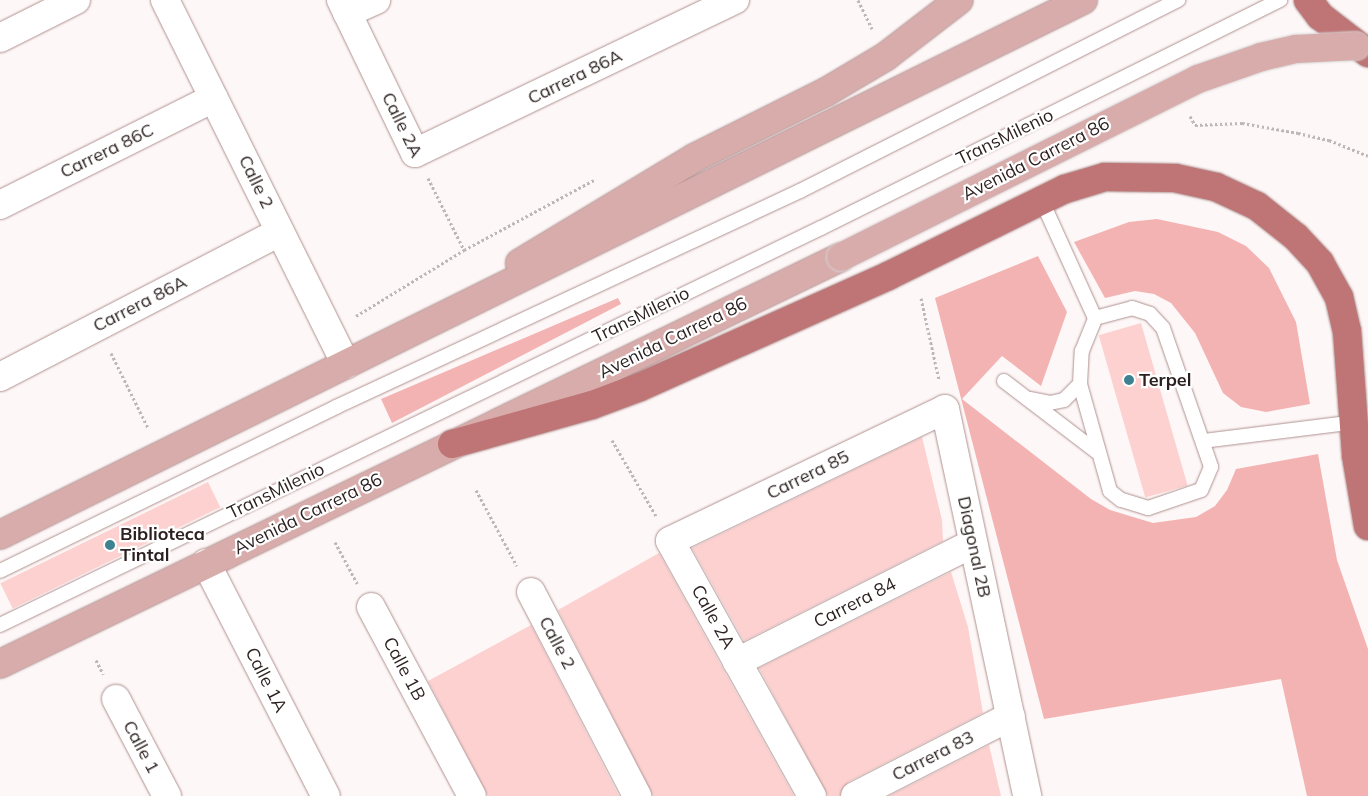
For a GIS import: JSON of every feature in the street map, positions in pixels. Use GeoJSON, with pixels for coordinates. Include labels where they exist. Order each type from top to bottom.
{"type":"FeatureCollection","features":[{"type":"Feature","properties":{"kind":"highway"},"geometry":{"type":"LineString","coordinates":[[1308,0],[1320,16],[1362,50]]}},
{"type":"Feature","properties":{"kind":"highway"},"geometry":{"type":"LineString","coordinates":[[452,444],[592,405],[640,387],[888,276],[1042,199],[1105,177],[1136,175],[1175,178],[1216,187],[1257,206],[1296,237],[1320,263],[1339,297],[1347,331],[1356,455],[1368,526]]}},
{"type":"Feature","properties":{"kind":"main road"},"geometry":{"type":"LineString","coordinates":[[418,331],[518,264],[651,182],[826,92],[885,58],[916,37],[959,0]]}},
{"type":"Feature","properties":{"kind":"main road"},"geometry":{"type":"LineString","coordinates":[[0,535],[418,331],[1084,0]]}},
{"type":"Feature","properties":{"kind":"main road","name":"Avenida Carrera 86"},"geometry":{"type":"LineString","coordinates":[[0,664],[841,257],[1198,79],[1261,57],[1296,49],[1362,50]]}},
{"type":"Feature","properties":{"kind":"street"},"geometry":{"type":"LineString","coordinates":[[0,38],[76,0]]}},
{"type":"Feature","properties":{"kind":"street","name":"Calle 2"},"geometry":{"type":"LineString","coordinates":[[165,0],[346,365]]}},
{"type":"Feature","properties":{"kind":"street"},"geometry":{"type":"LineString","coordinates":[[344,6],[376,0]]}},
{"type":"Feature","properties":{"kind":"street","name":"Carrera 86A"},"geometry":{"type":"LineString","coordinates":[[416,153],[735,0]]}},
{"type":"Feature","properties":{"kind":"street","name":"Calle 2A"},"geometry":{"type":"LineString","coordinates":[[344,6],[416,153]]}},
{"type":"Feature","properties":{"kind":"street","name":"Carrera 86C"},"geometry":{"type":"LineString","coordinates":[[0,205],[214,98]]}},
{"type":"Feature","properties":{"kind":"street","name":"Carrera 86A"},"geometry":{"type":"LineString","coordinates":[[0,377],[280,232]]}},
{"type":"Feature","properties":{"kind":"street","name":"Carrera 85"},"geometry":{"type":"LineString","coordinates":[[670,541],[945,409]]}},
{"type":"Feature","properties":{"kind":"street","name":"Diagonal 2B"},"geometry":{"type":"LineString","coordinates":[[945,409],[972,544],[1027,796]]}},
{"type":"Feature","properties":{"kind":"street","name":"Calle 2A"},"geometry":{"type":"LineString","coordinates":[[670,541],[812,796]]}},
{"type":"Feature","properties":{"kind":"street","name":"Carrera 84"},"geometry":{"type":"LineString","coordinates":[[738,662],[972,544]]}},
{"type":"Feature","properties":{"kind":"street","name":"Calle 1A"},"geometry":{"type":"LineString","coordinates":[[206,563],[326,796]]}},
{"type":"Feature","properties":{"kind":"street","name":"Calle 2"},"geometry":{"type":"LineString","coordinates":[[531,592],[637,796]]}},
{"type":"Feature","properties":{"kind":"street","name":"Calle 1B"},"geometry":{"type":"LineString","coordinates":[[371,607],[472,796]]}},
{"type":"Feature","properties":{"kind":"street","name":"Calle 1"},"geometry":{"type":"LineString","coordinates":[[116,699],[167,796]]}},
{"type":"Feature","properties":{"kind":"street","name":"Carrera 83"},"geometry":{"type":"LineString","coordinates":[[855,796],[1011,716]]}},
{"type":"Feature","properties":{"kind":"lane"},"geometry":{"type":"LineString","coordinates":[[0,571],[345,403],[800,191],[1178,0]]}},
{"type":"Feature","properties":{"kind":"lane","name":"TransMilenio"},"geometry":{"type":"LineString","coordinates":[[0,625],[821,228],[1280,0]]}},
{"type":"Feature","properties":{"kind":"lane"},"geometry":{"type":"LineString","coordinates":[[1042,199],[1095,318],[1082,351],[1080,384],[1097,452],[1110,490],[1121,500],[1148,508],[1201,490],[1211,467],[1158,320],[1132,308],[1095,318]]}},
{"type":"Feature","properties":{"kind":"lane"},"geometry":{"type":"LineString","coordinates":[[1004,381],[1097,452]]}},
{"type":"Feature","properties":{"kind":"lane"},"geometry":{"type":"LineString","coordinates":[[1025,397],[1041,402],[1058,402],[1070,397],[1080,384]]}},
{"type":"Feature","properties":{"kind":"lane"},"geometry":{"type":"LineString","coordinates":[[1203,441],[1355,422]]}},
{"type":"Feature","properties":{"kind":"path"},"geometry":{"type":"LineString","coordinates":[[858,0],[874,31]]}},
{"type":"Feature","properties":{"kind":"path"},"geometry":{"type":"LineString","coordinates":[[1195,125],[1242,123],[1270,127],[1329,140],[1368,156]]}},
{"type":"Feature","properties":{"kind":"path","name":"Calle 2A"},"geometry":{"type":"LineString","coordinates":[[416,153],[464,250]]}},
{"type":"Feature","properties":{"kind":"path"},"geometry":{"type":"LineString","coordinates":[[921,298],[945,409]]}},
{"type":"Feature","properties":{"kind":"path"},"geometry":{"type":"LineString","coordinates":[[98,326],[148,428]]}},
{"type":"Feature","properties":{"kind":"path"},"geometry":{"type":"LineString","coordinates":[[612,440],[670,541]]}},
{"type":"Feature","properties":{"kind":"path"},"geometry":{"type":"LineString","coordinates":[[476,490],[531,592]]}},
{"type":"Feature","properties":{"kind":"path"},"geometry":{"type":"LineString","coordinates":[[335,542],[371,607]]}},
{"type":"Feature","properties":{"kind":"shaded area"},"geometry":{"type":"Polygon","coordinates":[[[1157,219],[1218,232],[1246,246],[1269,268],[1296,322],[1310,404],[1266,412],[1241,407],[1223,393],[1195,333],[1171,303],[1154,294],[1135,291],[1105,298],[1074,242],[1129,222],[1157,219]]]}},
{"type":"Feature","properties":{"kind":"shaded area"},"geometry":{"type":"Polygon","coordinates":[[[1038,256],[1067,312],[1041,386],[1002,356],[962,399],[1091,499],[1110,510],[1153,523],[1196,517],[1215,506],[1227,490],[1236,469],[1318,454],[1337,560],[1368,649],[1368,796],[1307,796],[1281,679],[1044,719],[935,298],[1038,256]]]}},
{"type":"Feature","properties":{"kind":"shaded area"},"geometry":{"type":"Polygon","coordinates":[[[618,298],[621,304],[392,423],[381,399],[618,298]]]}},
{"type":"Feature","properties":{"kind":"building"},"geometry":{"type":"Polygon","coordinates":[[[1141,323],[1188,485],[1145,498],[1099,335],[1141,323]]]}},
{"type":"Feature","properties":{"kind":"building"},"geometry":{"type":"Polygon","coordinates":[[[922,437],[942,520],[943,541],[744,641],[692,548],[922,437]]]}},
{"type":"Feature","properties":{"kind":"building","name":"Biblioteca Tintal"},"geometry":{"type":"Polygon","coordinates":[[[208,482],[220,507],[13,608],[0,583],[208,482]]]}},
{"type":"Feature","properties":{"kind":"building"},"geometry":{"type":"Polygon","coordinates":[[[659,553],[794,796],[653,796],[558,610],[659,553]]]}},
{"type":"Feature","properties":{"kind":"building"},"geometry":{"type":"Polygon","coordinates":[[[951,572],[968,627],[983,713],[848,782],[840,796],[828,796],[759,668],[951,572]]]}},
{"type":"Feature","properties":{"kind":"building"},"geometry":{"type":"Polygon","coordinates":[[[531,625],[619,796],[488,796],[428,681],[531,625]]]}},
{"type":"Feature","properties":{"kind":"building"},"geometry":{"type":"Polygon","coordinates":[[[989,745],[1001,796],[889,796],[989,745]]]}},
{"type":"Feature","properties":{"kind":"place","name":"Terpel"},"geometry":{"type":"Point","coordinates":[1129,380]}},
{"type":"Feature","properties":{"kind":"place","name":"Biblioteca Tintal"},"geometry":{"type":"Point","coordinates":[110,545]}}]}
